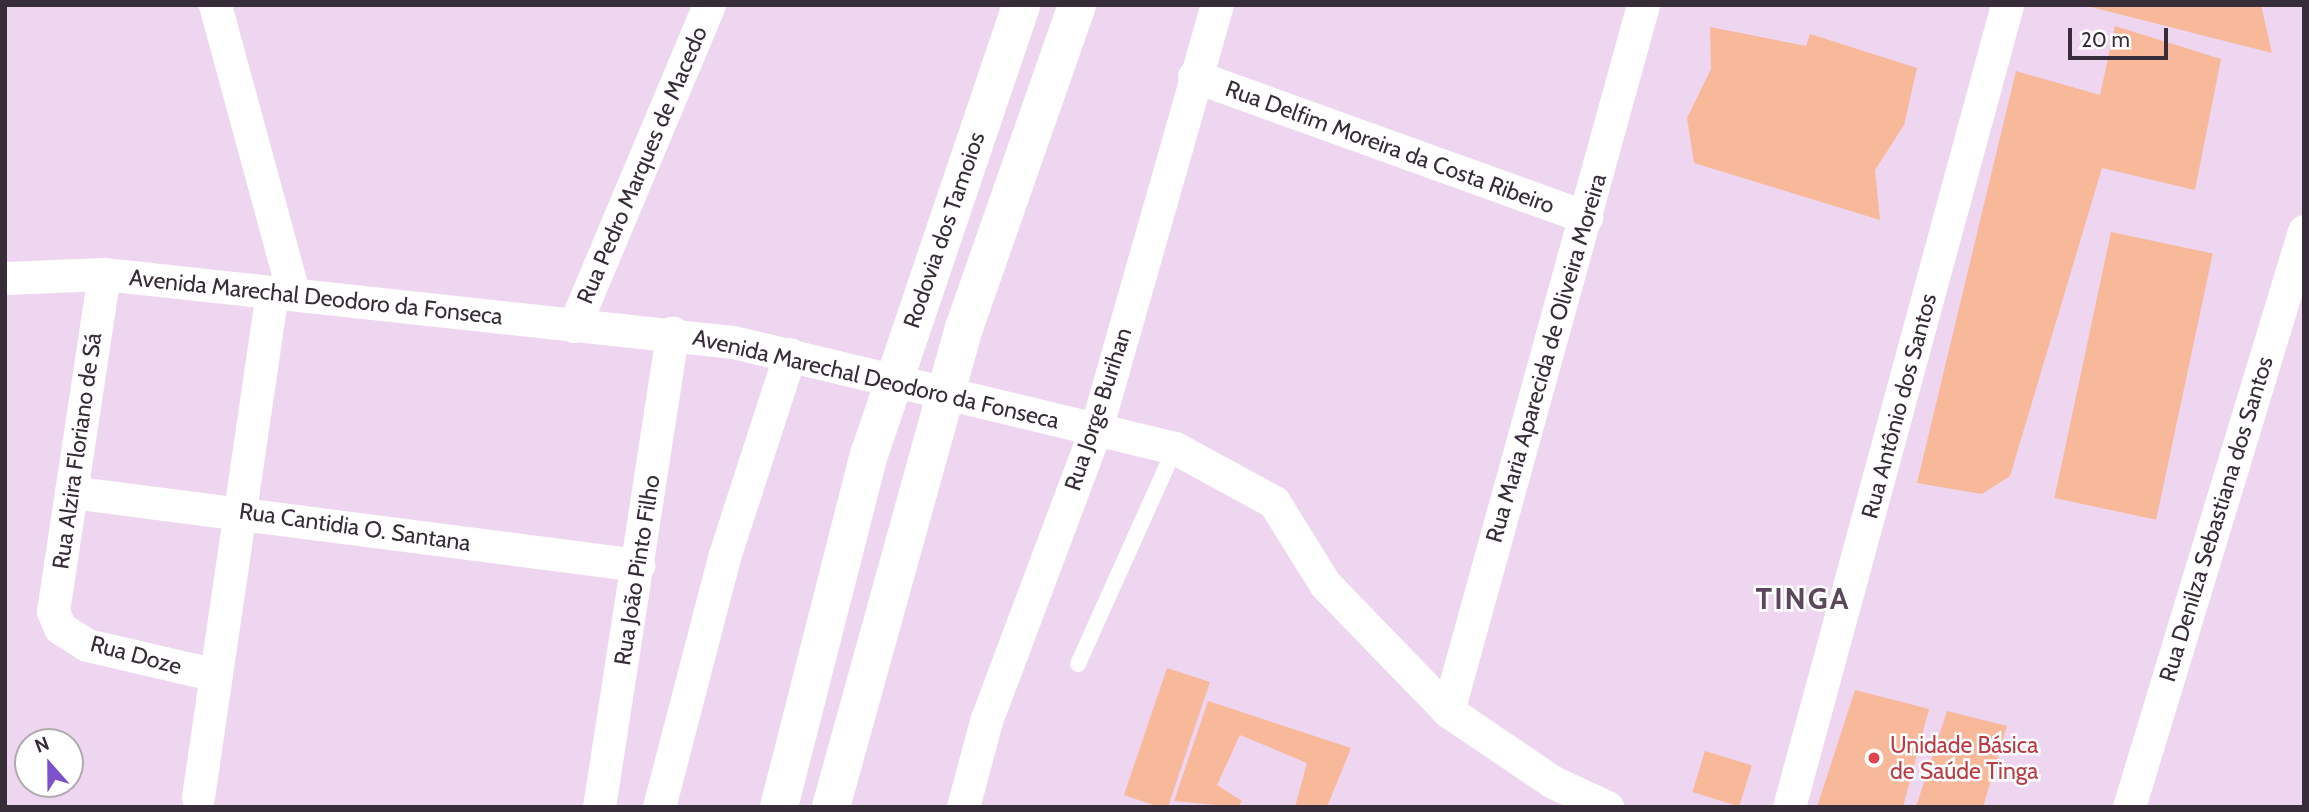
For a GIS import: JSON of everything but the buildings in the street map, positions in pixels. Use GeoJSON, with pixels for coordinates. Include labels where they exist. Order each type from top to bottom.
{"type":"FeatureCollection","features":[{"type":"Feature","properties":{"kind":"highway","name":"Rodovia dos Tamoios"},"geometry":{"type":"LineString","coordinates":[[779,807],[869,455],[915,312],[1021,5]]}},
{"type":"Feature","properties":{"kind":"highway"},"geometry":{"type":"LineString","coordinates":[[831,807],[920,474],[964,328],[1077,5]]}},
{"type":"Feature","properties":{"kind":"street"},"geometry":{"type":"LineString","coordinates":[[198,797],[240,512],[283,292],[215,5]]}},
{"type":"Feature","properties":{"kind":"street","name":"Rua Pedro Marques de Macedo"},"geometry":{"type":"LineString","coordinates":[[574,326],[709,5]]}},
{"type":"Feature","properties":{"kind":"street","name":"Rua Jorge Burihan"},"geometry":{"type":"LineString","coordinates":[[963,807],[986,721],[1096,429],[1194,76],[1217,5]]}},
{"type":"Feature","properties":{"kind":"street","name":"Rua Maria Aparecida de Oliveira Moreira"},"geometry":{"type":"LineString","coordinates":[[1448,711],[1643,5]]}},
{"type":"Feature","properties":{"kind":"street","name":"Rua Antônio dos Santos"},"geometry":{"type":"LineString","coordinates":[[1788,807],[2007,5]]}},
{"type":"Feature","properties":{"kind":"street","name":"Rua Delfim Moreira da Costa Ribeiro"},"geometry":{"type":"LineString","coordinates":[[1194,76],[1586,217]]}},
{"type":"Feature","properties":{"kind":"street","name":"Rua Denilza Sebastiana dos Santos"},"geometry":{"type":"LineString","coordinates":[[2129,807],[2304,231]]}},
{"type":"Feature","properties":{"kind":"street","name":"Avenida Marechal Deodoro da Fonseca"},"geometry":{"type":"LineString","coordinates":[[5,278],[104,274],[574,326],[672,333],[790,354],[1175,448],[1274,502],[1325,584],[1448,711],[1553,782],[1607,807]]}},
{"type":"Feature","properties":{"kind":"street","name":"Rua Alzira Floriano de Sá"},"geometry":{"type":"LineString","coordinates":[[60,628],[53,611],[104,274]]}},
{"type":"Feature","properties":{"kind":"street","name":"Rua João Pinto Filho"},"geometry":{"type":"LineString","coordinates":[[599,807],[672,333]]}},
{"type":"Feature","properties":{"kind":"street"},"geometry":{"type":"LineString","coordinates":[[659,807],[718,580],[790,354]]}},
{"type":"Feature","properties":{"kind":"street","name":"Rua Cantidia O. Santana"},"geometry":{"type":"LineString","coordinates":[[71,492],[638,565]]}},
{"type":"Feature","properties":{"kind":"street","name":"Rua Doze"},"geometry":{"type":"LineString","coordinates":[[60,628],[87,645],[216,675]]}},
{"type":"Feature","properties":{"kind":"lane"},"geometry":{"type":"LineString","coordinates":[[1078,664],[1175,448]]}},
{"type":"Feature","properties":{"kind":"place","name":"Unidade Básica de Saúde Tinga"},"geometry":{"type":"Point","coordinates":[1874,758]}},
{"type":"Feature","properties":{"kind":"district","name":"TINGA"},"geometry":{"type":"Point","coordinates":[1803,599]}}]}
